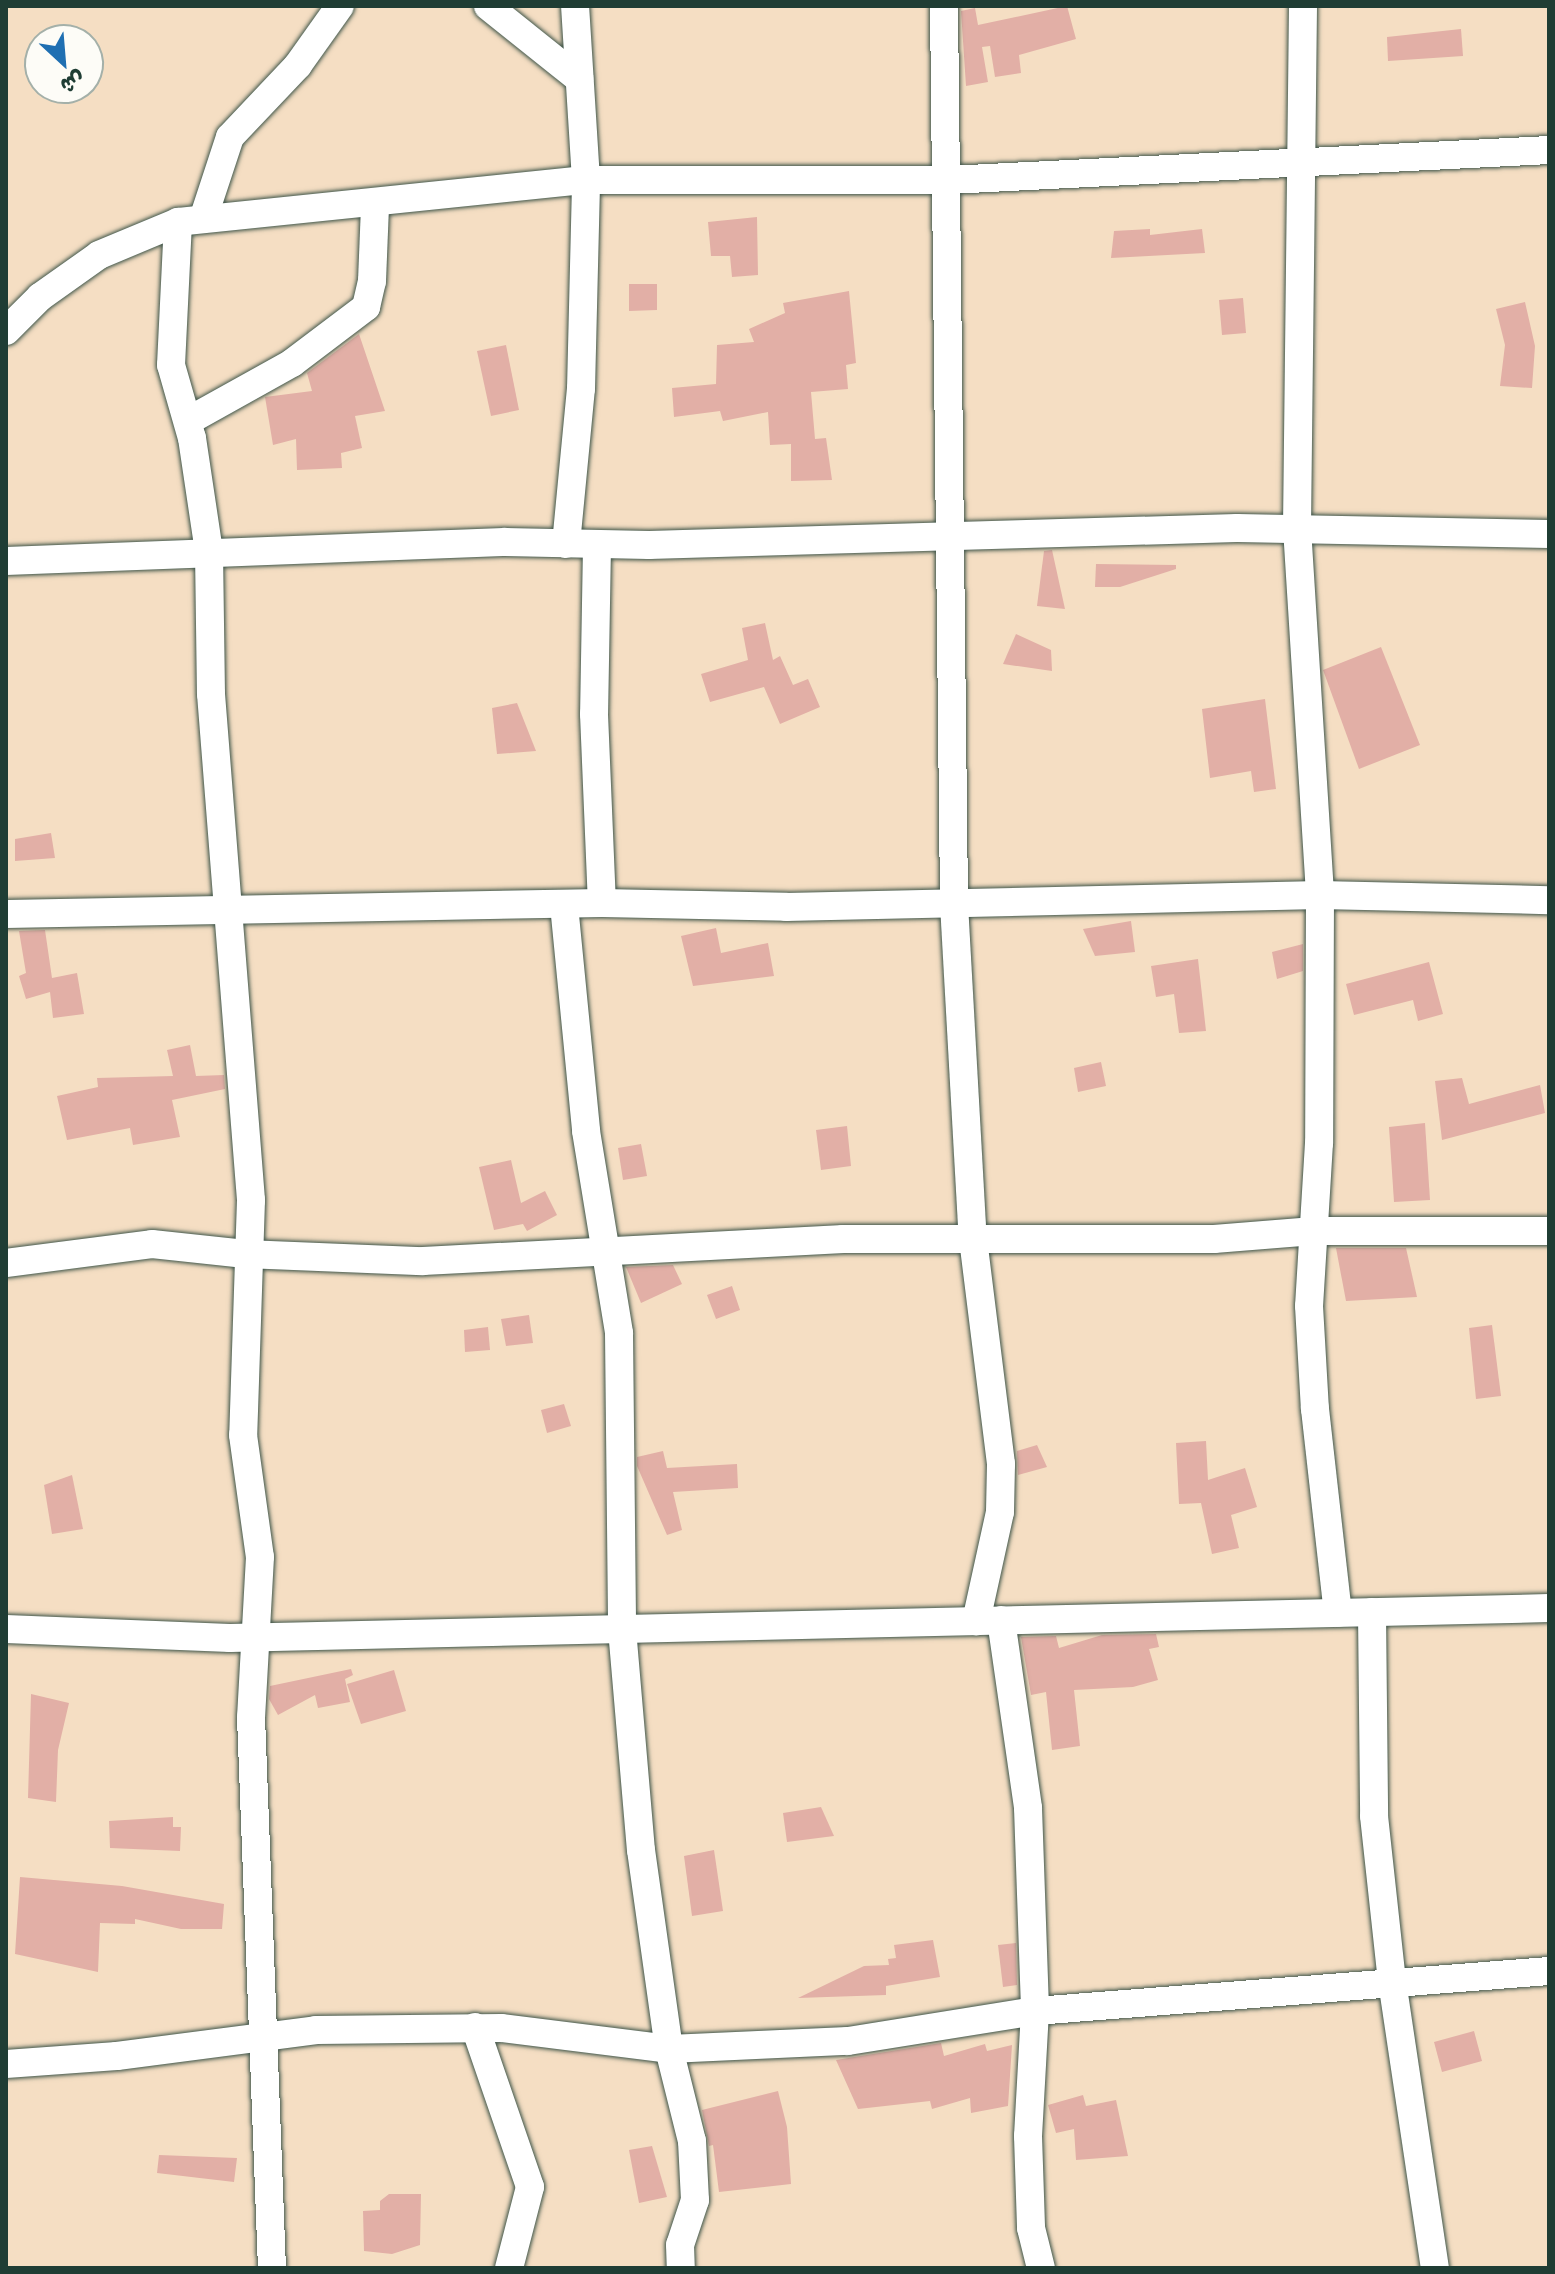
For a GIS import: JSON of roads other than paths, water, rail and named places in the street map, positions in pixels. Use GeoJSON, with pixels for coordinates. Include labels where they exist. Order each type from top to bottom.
{"type":"FeatureCollection","features":[{"type":"Feature","properties":{"kind":"street"},"geometry":{"type":"LineString","coordinates":[[272,2268],[251,1717],[260,1571],[243,1435],[245,1254],[251,1200],[232,912],[211,694],[209,552],[188,421],[171,365],[190,221],[230,137],[298,65],[340,6]]}},
{"type":"Feature","properties":{"kind":"street"},"geometry":{"type":"LineString","coordinates":[[488,6],[579,79]]}},
{"type":"Feature","properties":{"kind":"street"},"geometry":{"type":"LineString","coordinates":[[566,544],[581,389],[586,180],[575,6]]}},
{"type":"Feature","properties":{"kind":"street"},"geometry":{"type":"LineString","coordinates":[[944,6],[949,180],[954,904],[973,1239],[1001,1464],[1000,1512],[989,1620],[1028,1808],[1035,2011],[1028,2136],[1031,2228],[1041,2268]]}},
{"type":"Feature","properties":{"kind":"street"},"geometry":{"type":"LineString","coordinates":[[1303,6],[1297,528],[1320,895],[1314,1231],[1309,1306],[1314,1400],[1338,1613]]}},
{"type":"Feature","properties":{"kind":"street"},"geometry":{"type":"LineString","coordinates":[[6,331],[40,297],[99,255],[190,221],[375,206],[586,180],[949,180],[1549,150]]}},
{"type":"Feature","properties":{"kind":"street"},"geometry":{"type":"LineString","coordinates":[[188,421],[292,363],[366,307],[372,281],[375,206]]}},
{"type":"Feature","properties":{"kind":"street"},"geometry":{"type":"LineString","coordinates":[[6,561],[209,552],[566,544],[597,546],[1297,528],[1549,534]]}},
{"type":"Feature","properties":{"kind":"street"},"geometry":{"type":"LineString","coordinates":[[597,546],[594,714],[602,903]]}},
{"type":"Feature","properties":{"kind":"street"},"geometry":{"type":"LineString","coordinates":[[6,914],[602,903],[954,904],[1320,895],[1549,900]]}},
{"type":"Feature","properties":{"kind":"street"},"geometry":{"type":"LineString","coordinates":[[564,905],[586,1131],[622,1373],[622,1629],[641,1850],[669,2049],[692,2141],[695,2200],[680,2245],[681,2268]]}},
{"type":"Feature","properties":{"kind":"street"},"geometry":{"type":"LineString","coordinates":[[6,1263],[152,1244],[245,1254],[423,1261],[973,1239],[1214,1239],[1314,1231],[1549,1231]]}},
{"type":"Feature","properties":{"kind":"street"},"geometry":{"type":"LineString","coordinates":[[6,1629],[254,1637],[1549,1608]]}},
{"type":"Feature","properties":{"kind":"street"},"geometry":{"type":"LineString","coordinates":[[1372,1612],[1374,1816],[1392,1981],[1435,2268]]}},
{"type":"Feature","properties":{"kind":"street"},"geometry":{"type":"LineString","coordinates":[[6,2064],[117,2056],[264,2035],[475,2027],[669,2049],[848,2041],[1035,2011],[1549,1971]]}},
{"type":"Feature","properties":{"kind":"street"},"geometry":{"type":"LineString","coordinates":[[475,2027],[530,2187],[509,2268]]}}]}
